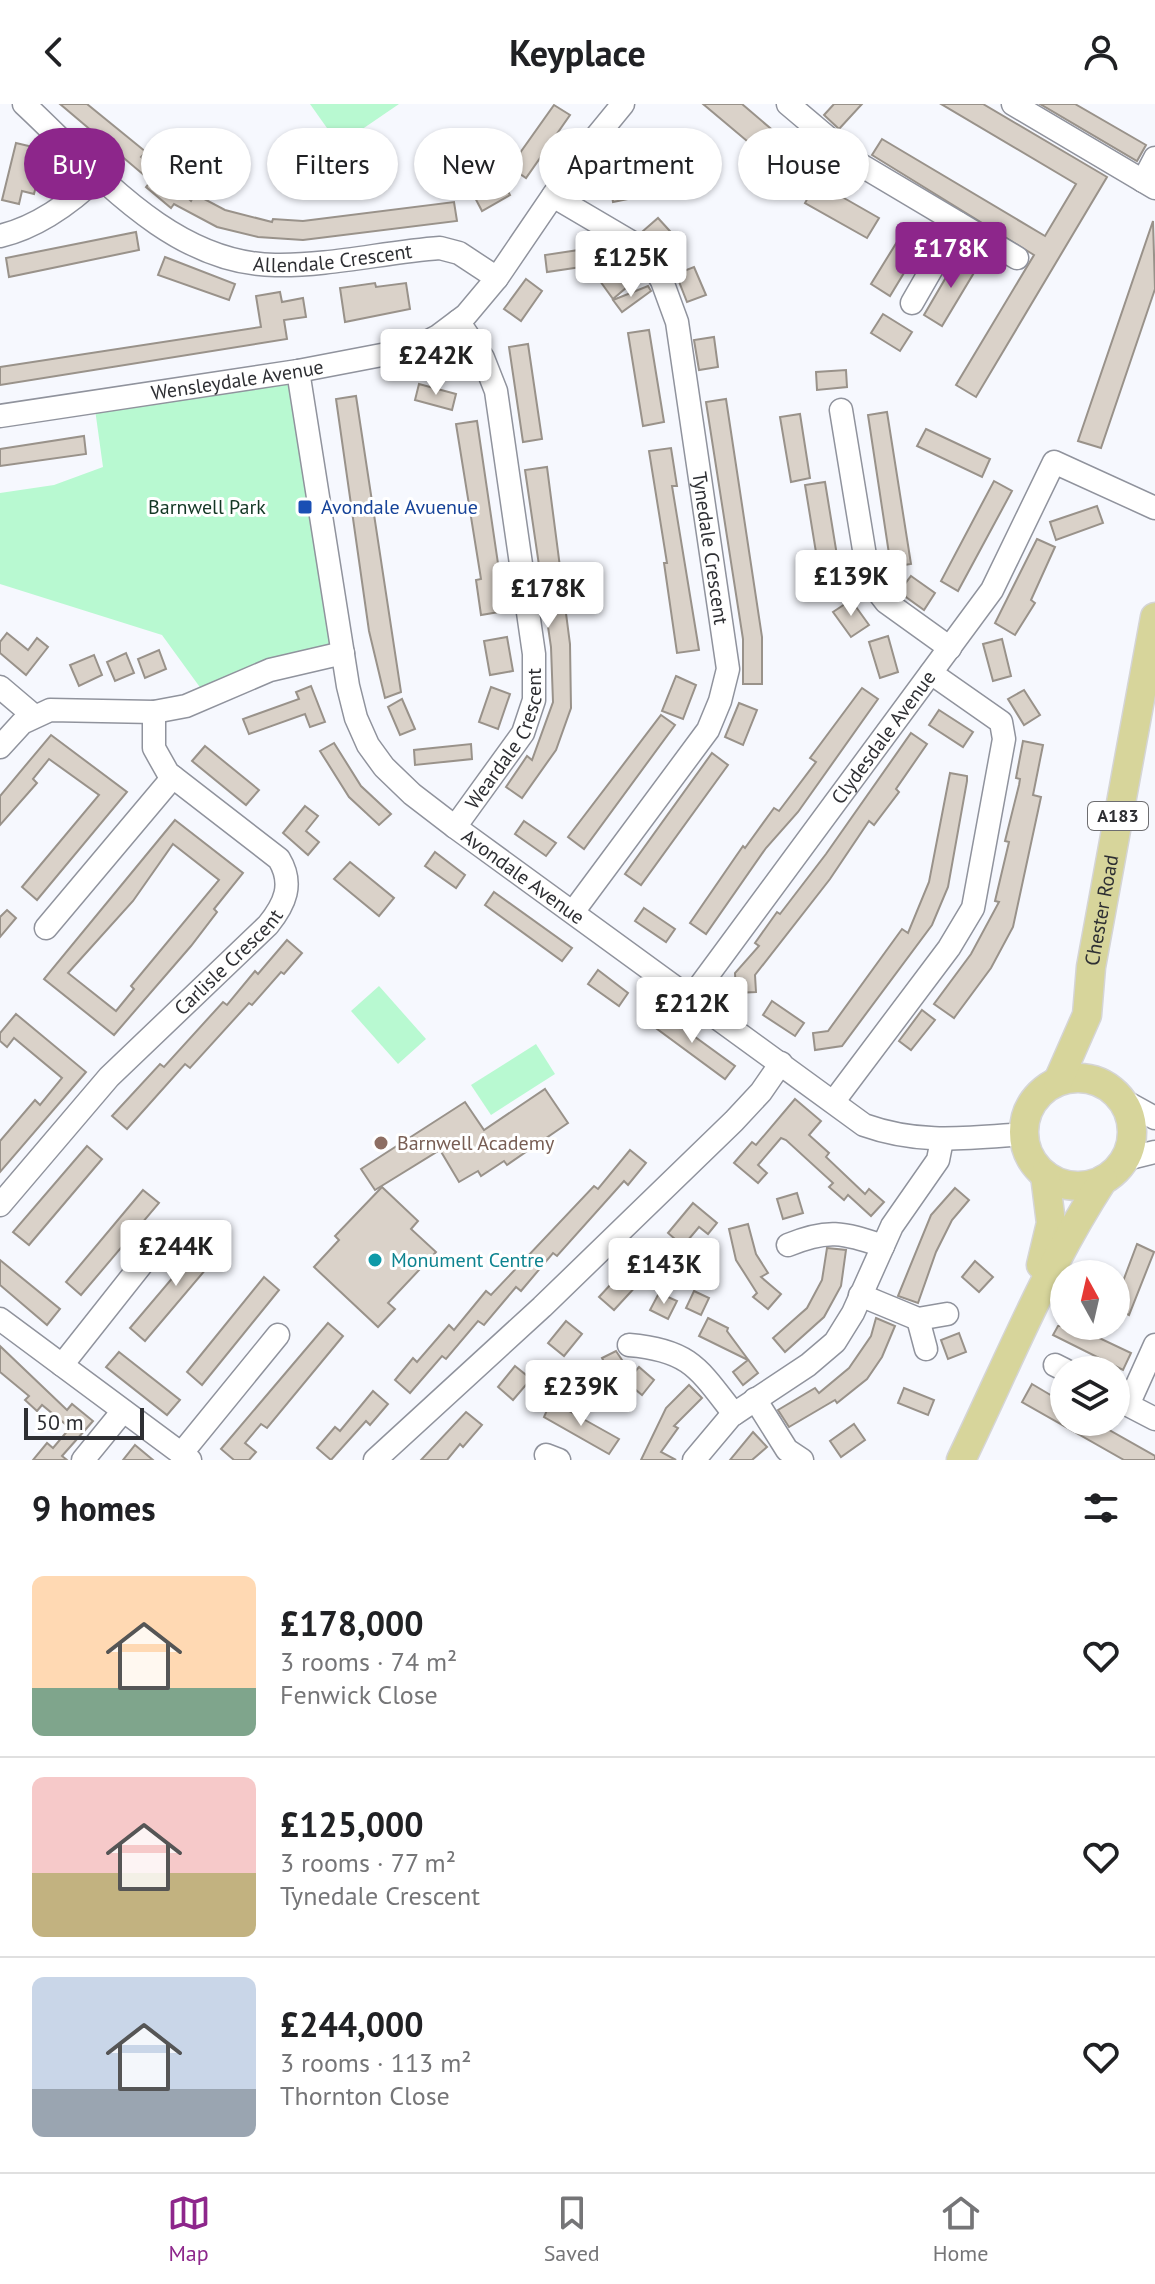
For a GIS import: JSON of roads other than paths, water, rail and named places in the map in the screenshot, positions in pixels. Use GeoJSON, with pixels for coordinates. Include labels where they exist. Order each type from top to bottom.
{"type":"FeatureCollection","features":[{"type":"Feature","properties":{"kind":"main road","name":"Chester Road"},"geometry":{"type":"LineString","coordinates":[[1087,1015],[1091,967],[1155,617]]}},
{"type":"Feature","properties":{"kind":"main road","name":"A183"},"geometry":{"type":"LineString","coordinates":[[1058,1081],[1087,1015]]}},
{"type":"Feature","properties":{"kind":"main road","name":"A183"},"geometry":{"type":"LineString","coordinates":[[1087,1015],[1099,1082]]}},
{"type":"Feature","properties":{"kind":"main road"},"geometry":{"type":"LineString","coordinates":[[961,1460],[1026,1317],[1070,1231],[1103,1180],[1126,1159],[1133,1128],[1124,1101],[1099,1082],[1079,1077],[1058,1081],[1039,1094],[1029,1108],[1025,1134],[1032,1161],[1045,1175],[1073,1186],[1103,1180]]}},
{"type":"Feature","properties":{"kind":"main road"},"geometry":{"type":"LineString","coordinates":[[1026,1317],[1051,1223],[1045,1175]]}},
{"type":"Feature","properties":{"kind":"street","name":"Allendale Crescent"},"geometry":{"type":"LineString","coordinates":[[24,104],[50,128]]}},
{"type":"Feature","properties":{"kind":"street"},"geometry":{"type":"LineString","coordinates":[[603,128],[623,104]]}},
{"type":"Feature","properties":{"kind":"street"},"geometry":{"type":"LineString","coordinates":[[788,104],[812,111],[859,164],[1017,258]]}},
{"type":"Feature","properties":{"kind":"street"},"geometry":{"type":"LineString","coordinates":[[1013,104],[1149,185],[1155,158]]}},
{"type":"Feature","properties":{"kind":"street","name":"Allendale Crescent"},"geometry":{"type":"LineString","coordinates":[[125,196],[170,234],[205,252],[246,263],[307,264],[440,248],[459,253],[497,278]]}},
{"type":"Feature","properties":{"kind":"street"},"geometry":{"type":"LineString","coordinates":[[0,236],[35,224],[72,200]]}},
{"type":"Feature","properties":{"kind":"street"},"geometry":{"type":"LineString","coordinates":[[497,278],[550,200]]}},
{"type":"Feature","properties":{"kind":"street","name":"Tynedale Crescent"},"geometry":{"type":"LineString","coordinates":[[560,200],[643,249],[662,281],[677,322],[728,669],[708,730],[573,912]]}},
{"type":"Feature","properties":{"kind":"street"},"geometry":{"type":"LineString","coordinates":[[912,303],[958,223]]}},
{"type":"Feature","properties":{"kind":"street","name":"Wensleydale Avenue"},"geometry":{"type":"LineString","coordinates":[[0,416],[298,371],[413,349],[458,321],[497,278]]}},
{"type":"Feature","properties":{"kind":"street","name":"Weardale Crescent"},"geometry":{"type":"LineString","coordinates":[[455,827],[523,733],[534,700],[534,654],[496,391],[483,358],[458,321]]}},
{"type":"Feature","properties":{"kind":"street","name":"Avondale Avenue"},"geometry":{"type":"LineString","coordinates":[[298,371],[356,718],[368,745],[412,794],[864,1125],[897,1137],[942,1140],[1025,1134]]}},
{"type":"Feature","properties":{"kind":"street"},"geometry":{"type":"LineString","coordinates":[[841,410],[869,580],[886,602],[950,648]]}},
{"type":"Feature","properties":{"kind":"street","name":"Clydesdale Avenue"},"geometry":{"type":"LineString","coordinates":[[691,998],[992,590],[1054,462],[1155,508]]}},
{"type":"Feature","properties":{"kind":"street"},"geometry":{"type":"LineString","coordinates":[[0,747],[33,715],[65,709],[154,712],[186,706],[270,670],[343,653]]}},
{"type":"Feature","properties":{"kind":"street"},"geometry":{"type":"LineString","coordinates":[[834,1101],[949,948],[973,908],[1004,739],[1001,722],[931,673]]}},
{"type":"Feature","properties":{"kind":"street"},"geometry":{"type":"LineString","coordinates":[[0,687],[33,715]]}},
{"type":"Feature","properties":{"kind":"street","name":"Carlisle Crescent"},"geometry":{"type":"LineString","coordinates":[[0,1205],[109,1077],[280,909],[287,891],[287,872],[279,859],[173,777],[159,762],[154,748],[154,712]]}},
{"type":"Feature","properties":{"kind":"street"},"geometry":{"type":"LineString","coordinates":[[46,928],[173,777]]}},
{"type":"Feature","properties":{"kind":"street"},"geometry":{"type":"LineString","coordinates":[[375,1460],[542,1307],[734,1121],[761,1092],[781,1063]]}},
{"type":"Feature","properties":{"kind":"street"},"geometry":{"type":"LineString","coordinates":[[1124,1101],[1155,1118]]}},
{"type":"Feature","properties":{"kind":"street"},"geometry":{"type":"LineString","coordinates":[[694,1460],[709,1438],[734,1414],[808,1365],[835,1342],[892,1226],[938,1160],[942,1140]]}},
{"type":"Feature","properties":{"kind":"street"},"geometry":{"type":"LineString","coordinates":[[1126,1159],[1155,1152]]}},
{"type":"Feature","properties":{"kind":"street"},"geometry":{"type":"LineString","coordinates":[[788,1245],[809,1236],[839,1232],[883,1246]]}},
{"type":"Feature","properties":{"kind":"street"},"geometry":{"type":"LineString","coordinates":[[62,1365],[153,1250]]}},
{"type":"Feature","properties":{"kind":"street"},"geometry":{"type":"LineString","coordinates":[[860,1295],[918,1319],[947,1314]]}},
{"type":"Feature","properties":{"kind":"street"},"geometry":{"type":"LineString","coordinates":[[0,1319],[186,1457],[278,1335]]}},
{"type":"Feature","properties":{"kind":"street"},"geometry":{"type":"LineString","coordinates":[[918,1319],[926,1349]]}},
{"type":"Feature","properties":{"kind":"street"},"geometry":{"type":"LineString","coordinates":[[629,1345],[673,1352],[688,1361],[734,1414]]}},
{"type":"Feature","properties":{"kind":"street"},"geometry":{"type":"LineString","coordinates":[[1130,1387],[1155,1345]]}},
{"type":"Feature","properties":{"kind":"street"},"geometry":{"type":"LineString","coordinates":[[755,1399],[787,1450],[802,1460]]}},
{"type":"Feature","properties":{"kind":"street"},"geometry":{"type":"LineString","coordinates":[[1130,1405],[1155,1419]]}},
{"type":"Feature","properties":{"kind":"street"},"geometry":{"type":"LineString","coordinates":[[83,1460],[123,1411]]}},
{"type":"Feature","properties":{"kind":"place","name":"Avondale Avuenue"},"geometry":{"type":"Point","coordinates":[305,507]}},
{"type":"Feature","properties":{"kind":"place","name":"Barnwell Academy"},"geometry":{"type":"Point","coordinates":[381,1143]}},
{"type":"Feature","properties":{"kind":"place","name":"Monument Centre"},"geometry":{"type":"Point","coordinates":[375,1260]}},
{"type":"Feature","properties":{"kind":"park label","name":"Barnwell Park"},"geometry":{"type":"Point","coordinates":[207,507]}}]}
